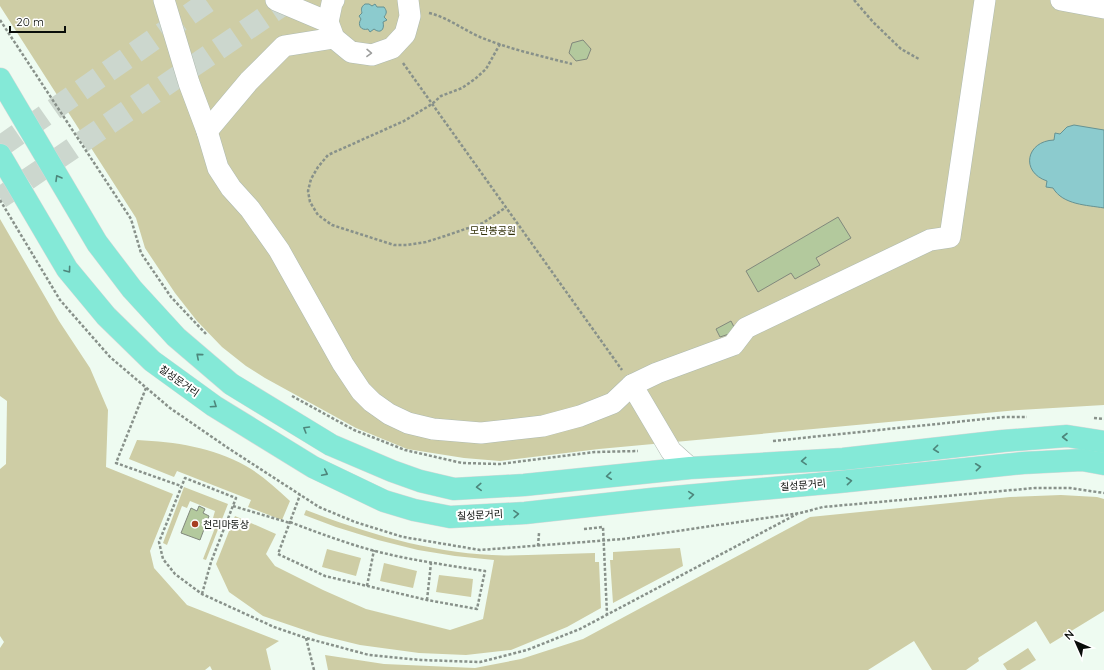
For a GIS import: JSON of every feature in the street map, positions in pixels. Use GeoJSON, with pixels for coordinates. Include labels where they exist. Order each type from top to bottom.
{"type":"FeatureCollection","features":[{"type":"Feature","properties":{"kind":"main road"},"geometry":{"type":"LineString","coordinates":[[0,80],[97,243],[132,289],[176,337],[231,384],[331,445],[392,471],[420,481],[454,489],[524,485],[690,468],[843,459],[1003,441],[1067,436],[1104,442]]}},
{"type":"Feature","properties":{"kind":"main road","name":"칠성문거리"},"geometry":{"type":"LineString","coordinates":[[0,155],[67,269],[106,316],[152,361],[214,406],[313,467],[384,501],[407,508],[450,517],[525,513],[652,498],[839,482],[1023,463],[1082,460],[1104,464]]}},
{"type":"Feature","properties":{"kind":"lane"},"geometry":{"type":"LineString","coordinates":[[164,0],[189,83],[207,131],[218,168],[231,188],[250,209],[279,250],[342,364],[361,391],[372,402],[389,414],[408,423],[433,429],[481,433],[543,426],[580,416],[613,403],[632,385],[657,373],[733,345],[746,328],[930,240],[950,237],[985,0]]}},
{"type":"Feature","properties":{"kind":"lane"},"geometry":{"type":"LineString","coordinates":[[276,0],[331,30],[351,52],[372,55],[392,48],[405,34],[410,16],[408,4]]}},
{"type":"Feature","properties":{"kind":"lane"},"geometry":{"type":"LineString","coordinates":[[331,30],[332,3],[334,0]]}},
{"type":"Feature","properties":{"kind":"lane"},"geometry":{"type":"LineString","coordinates":[[1061,0],[1104,8]]}},
{"type":"Feature","properties":{"kind":"lane"},"geometry":{"type":"LineString","coordinates":[[207,131],[249,81],[284,46],[331,30]]}},
{"type":"Feature","properties":{"kind":"lane"},"geometry":{"type":"LineString","coordinates":[[632,385],[671,451],[690,468]]}},
{"type":"Feature","properties":{"kind":"path"},"geometry":{"type":"LineString","coordinates":[[854,0],[873,22],[901,49],[919,59]]}},
{"type":"Feature","properties":{"kind":"path"},"geometry":{"type":"LineString","coordinates":[[408,4],[438,15],[479,36],[500,44],[572,64]]}},
{"type":"Feature","properties":{"kind":"path"},"geometry":{"type":"LineString","coordinates":[[0,20],[131,219],[141,252],[171,297],[209,337]]}},
{"type":"Feature","properties":{"kind":"path"},"geometry":{"type":"LineString","coordinates":[[500,44],[486,69],[462,88],[441,96],[432,104],[404,121],[328,155],[318,167],[311,179],[308,191],[310,202],[318,215],[332,225],[394,245],[407,245],[426,242],[483,222],[505,208]]}},
{"type":"Feature","properties":{"kind":"path"},"geometry":{"type":"LineString","coordinates":[[401,60],[632,385]]}},
{"type":"Feature","properties":{"kind":"path"},"geometry":{"type":"LineString","coordinates":[[146,388],[116,463],[181,486]]}},
{"type":"Feature","properties":{"kind":"path"},"geometry":{"type":"LineString","coordinates":[[291,395],[354,430],[405,450],[462,462],[500,464],[595,452],[640,451]]}},
{"type":"Feature","properties":{"kind":"path"},"geometry":{"type":"LineString","coordinates":[[768,442],[1004,417],[1027,417]]}},
{"type":"Feature","properties":{"kind":"path"},"geometry":{"type":"LineString","coordinates":[[1090,418],[1104,419]]}},
{"type":"Feature","properties":{"kind":"path"},"geometry":{"type":"LineString","coordinates":[[595,452],[595,459]]}},
{"type":"Feature","properties":{"kind":"path"},"geometry":{"type":"LineString","coordinates":[[535,459],[535,464]]}},
{"type":"Feature","properties":{"kind":"path"},"geometry":{"type":"LineString","coordinates":[[202,594],[211,562],[236,498],[184,478],[159,542],[163,559],[175,574],[202,594],[274,627],[306,638],[369,655],[421,660],[480,662],[527,650],[580,629],[800,513],[823,507],[1035,488],[1070,488],[1104,493]]}},
{"type":"Feature","properties":{"kind":"path"},"geometry":{"type":"LineString","coordinates":[[233,506],[290,523],[351,544],[374,550],[431,563],[486,571],[477,609],[427,600],[325,576],[278,554],[290,523],[301,495]]}},
{"type":"Feature","properties":{"kind":"path"},"geometry":{"type":"LineString","coordinates":[[579,529],[603,527],[607,615]]}},
{"type":"Feature","properties":{"kind":"path"},"geometry":{"type":"LineString","coordinates":[[538,546],[539,533]]}},
{"type":"Feature","properties":{"kind":"path"},"geometry":{"type":"LineString","coordinates":[[367,586],[374,550]]}},
{"type":"Feature","properties":{"kind":"path"},"geometry":{"type":"LineString","coordinates":[[427,600],[431,563]]}},
{"type":"Feature","properties":{"kind":"path"},"geometry":{"type":"LineString","coordinates":[[306,638],[314,670]]}},
{"type":"Feature","properties":{"kind":"green space","name":"모란봉공원"},"geometry":{"type":"Polygon","coordinates":[[[0,0],[1104,0],[1104,405],[1019,410],[599,449],[500,461],[464,458],[407,449],[356,428],[265,378],[246,366],[222,347],[197,321],[175,293],[145,248],[136,218],[0,6],[0,0]]]}},
{"type":"Feature","properties":{"kind":"green space"},"geometry":{"type":"Polygon","coordinates":[[[0,219],[59,321],[90,368],[108,410],[106,467],[173,494],[150,551],[154,568],[187,605],[279,641],[266,649],[271,670],[212,670],[210,666],[205,670],[0,670],[0,648],[4,642],[0,636],[0,469],[6,464],[7,401],[0,396],[0,219]]]}},
{"type":"Feature","properties":{"kind":"green space"},"geometry":{"type":"Polygon","coordinates":[[[137,440],[180,444],[207,450],[220,454],[246,466],[290,501],[282,520],[248,507],[251,500],[177,471],[174,477],[129,459],[137,440]]]}},
{"type":"Feature","properties":{"kind":"green space"},"geometry":{"type":"Polygon","coordinates":[[[184,487],[228,504],[206,560],[203,559],[218,520],[213,518],[215,511],[190,501],[187,508],[182,506],[167,545],[163,543],[184,487]]]}},
{"type":"Feature","properties":{"kind":"green space"},"geometry":{"type":"Polygon","coordinates":[[[1061,495],[1097,497],[1104,499],[1104,611],[1050,644],[1036,621],[978,658],[979,661],[966,670],[932,670],[914,641],[868,670],[328,670],[325,655],[384,664],[475,668],[521,659],[583,639],[810,517],[1010,497],[1061,495]]]}},
{"type":"Feature","properties":{"kind":"green space"},"geometry":{"type":"Polygon","coordinates":[[[306,510],[374,534],[421,546],[444,550],[501,555],[595,553],[595,562],[599,562],[601,608],[567,627],[511,650],[466,655],[419,653],[360,645],[319,635],[263,616],[229,592],[216,564],[235,516],[276,534],[266,554],[275,566],[366,609],[450,630],[483,619],[494,560],[418,550],[378,540],[304,515],[306,510]]]}},
{"type":"Feature","properties":{"kind":"green space"},"geometry":{"type":"Polygon","coordinates":[[[680,548],[683,566],[613,603],[610,560],[613,560],[613,552],[680,548]]]}},
{"type":"Feature","properties":{"kind":"green space"},"geometry":{"type":"Polygon","coordinates":[[[327,549],[361,558],[356,576],[322,567],[327,549]]]}},
{"type":"Feature","properties":{"kind":"green space"},"geometry":{"type":"Polygon","coordinates":[[[384,563],[417,571],[413,588],[380,581],[384,563]]]}},
{"type":"Feature","properties":{"kind":"green space"},"geometry":{"type":"Polygon","coordinates":[[[439,575],[473,579],[471,597],[436,592],[439,575]]]}},
{"type":"Feature","properties":{"kind":"green space"},"geometry":{"type":"Polygon","coordinates":[[[1028,648],[1036,660],[1020,670],[1007,670],[1003,664],[1028,648]]]}},
{"type":"Feature","properties":{"kind":"water"},"geometry":{"type":"Polygon","coordinates":[[[365,4],[372,6],[375,4],[377,7],[385,8],[386,14],[384,17],[387,20],[383,22],[382,30],[378,31],[374,29],[370,32],[368,29],[363,29],[360,27],[359,23],[361,19],[359,16],[362,13],[361,10],[365,4]]]}},
{"type":"Feature","properties":{"kind":"water"},"geometry":{"type":"Polygon","coordinates":[[[1074,125],[1104,130],[1104,208],[1083,205],[1063,198],[1057,194],[1053,188],[1046,187],[1047,181],[1038,177],[1030,164],[1032,151],[1037,146],[1054,140],[1055,133],[1060,134],[1067,127],[1074,125]]]}},
{"type":"Feature","properties":{"kind":"building"},"geometry":{"type":"Polygon","coordinates":[[[583,40],[591,49],[587,59],[576,61],[569,53],[572,43],[583,40]]]}},
{"type":"Feature","properties":{"kind":"building"},"geometry":{"type":"Polygon","coordinates":[[[838,217],[851,238],[816,258],[820,265],[795,279],[791,273],[758,292],[746,271],[838,217]]]}},
{"type":"Feature","properties":{"kind":"building"},"geometry":{"type":"Polygon","coordinates":[[[731,321],[735,329],[732,333],[720,337],[716,329],[731,321]]]}},
{"type":"Feature","properties":{"kind":"building","name":"천리마동상"},"geometry":{"type":"Polygon","coordinates":[[[199,506],[205,509],[203,513],[209,516],[200,540],[181,533],[191,508],[197,511],[199,506]]]}},
{"type":"Feature","properties":{"kind":"tunnel"},"geometry":{"type":"LineString","coordinates":[[0,147],[210,0]]}},
{"type":"Feature","properties":{"kind":"tunnel"},"geometry":{"type":"LineString","coordinates":[[0,198],[290,0]]}},
{"type":"Feature","properties":{"kind":"place","name":"천리마동상"},"geometry":{"type":"Point","coordinates":[195,524]}}]}
